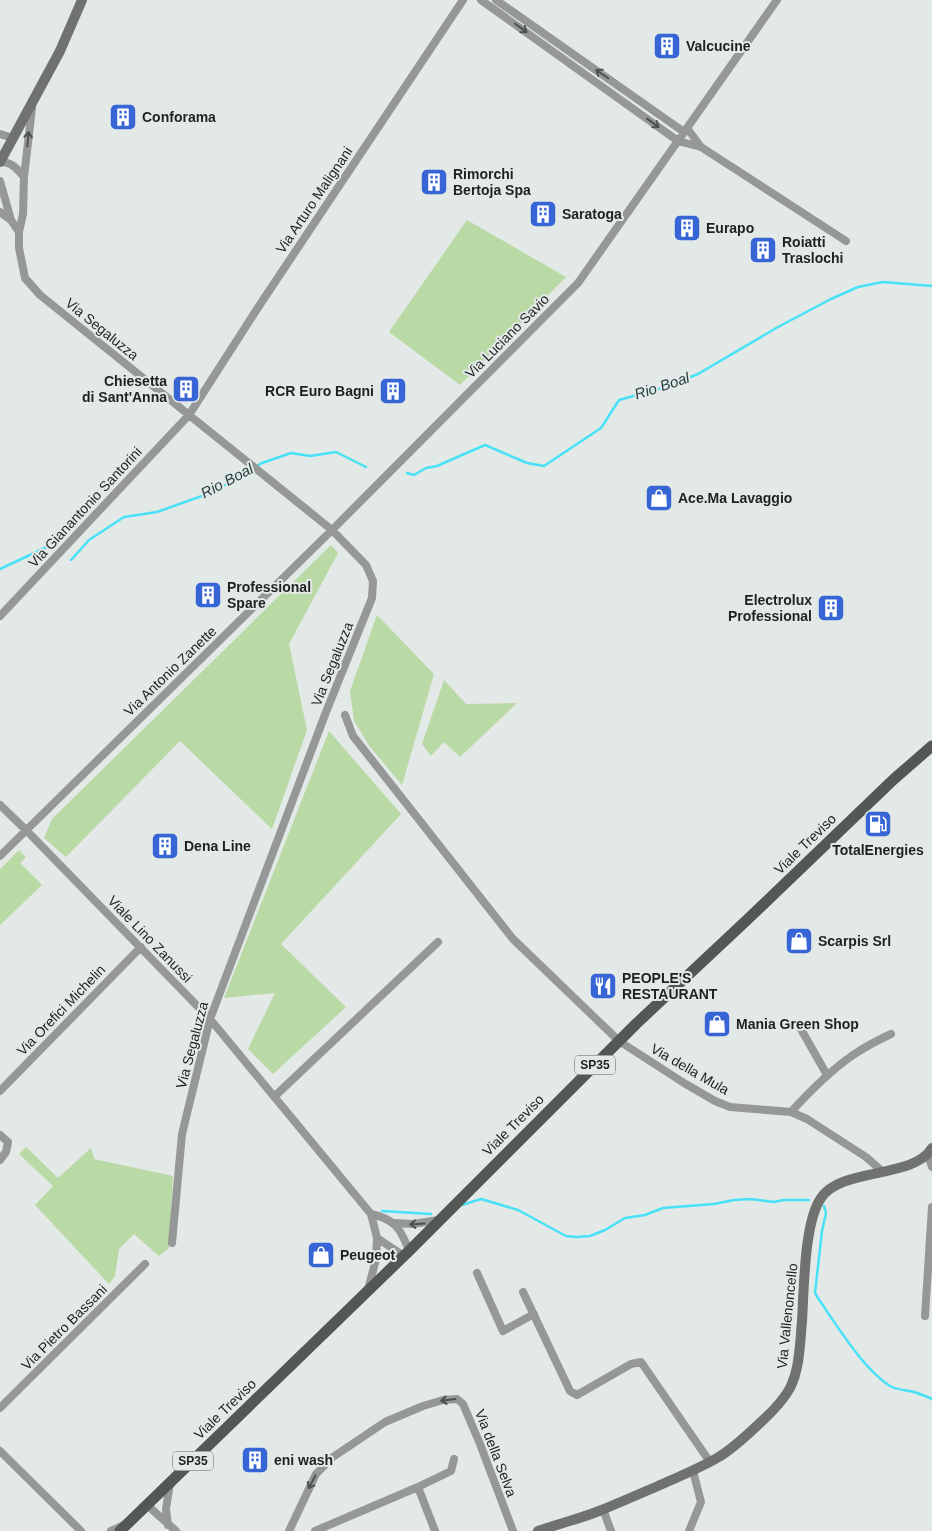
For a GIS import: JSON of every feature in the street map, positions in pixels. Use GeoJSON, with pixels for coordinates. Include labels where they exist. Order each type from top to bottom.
{"type":"FeatureCollection","features":[{"type":"Feature","properties":{"kind":"main road","name":"Viale Treviso"},"geometry":{"type":"LineString","coordinates":[[120,1531],[407,1253],[619,1041],[894,779],[932,746]]}},
{"type":"Feature","properties":{"kind":"street"},"geometry":{"type":"LineString","coordinates":[[24,177],[9,162],[0,162],[60,51],[82,0]]}},
{"type":"Feature","properties":{"kind":"street","name":"Via Arturo Malignani"},"geometry":{"type":"LineString","coordinates":[[189,416],[258,306],[463,0]]}},
{"type":"Feature","properties":{"kind":"street"},"geometry":{"type":"LineString","coordinates":[[481,0],[678,141],[701,147]]}},
{"type":"Feature","properties":{"kind":"street"},"geometry":{"type":"LineString","coordinates":[[496,0],[686,130],[701,147],[846,241]]}},
{"type":"Feature","properties":{"kind":"street","name":"Via Luciano Savio"},"geometry":{"type":"LineString","coordinates":[[332,530],[578,283],[777,0]]}},
{"type":"Feature","properties":{"kind":"street","name":"Via Segaluzza"},"geometry":{"type":"LineString","coordinates":[[34,100],[19,232],[19,248],[25,278],[40,295],[332,530],[366,565],[373,582],[372,598],[326,712],[210,1019],[182,1134],[172,1243]]}},
{"type":"Feature","properties":{"kind":"street"},"geometry":{"type":"LineString","coordinates":[[0,134],[13,138]]}},
{"type":"Feature","properties":{"kind":"street","name":"Via Segaluzza"},"geometry":{"type":"LineString","coordinates":[[0,181],[11,220],[19,232]]}},
{"type":"Feature","properties":{"kind":"street","name":"Via Segaluzza"},"geometry":{"type":"LineString","coordinates":[[0,212],[11,220]]}},
{"type":"Feature","properties":{"kind":"street","name":"Via Gianantonio Santorini"},"geometry":{"type":"LineString","coordinates":[[0,616],[189,416]]}},
{"type":"Feature","properties":{"kind":"street","name":"Via Antonio Zanette"},"geometry":{"type":"LineString","coordinates":[[0,856],[332,530]]}},
{"type":"Feature","properties":{"kind":"street","name":"Via della Mula"},"geometry":{"type":"LineString","coordinates":[[345,715],[353,736],[513,940],[619,1041],[700,1093],[730,1107],[791,1112],[826,1130],[866,1157],[883,1172]]}},
{"type":"Feature","properties":{"kind":"street","name":"Viale Lino Zanussi"},"geometry":{"type":"LineString","coordinates":[[0,805],[210,1019],[371,1214],[377,1238],[376,1259],[367,1292]]}},
{"type":"Feature","properties":{"kind":"street"},"geometry":{"type":"LineString","coordinates":[[275,1096],[438,942]]}},
{"type":"Feature","properties":{"kind":"street","name":"Via Orefici Michelin"},"geometry":{"type":"LineString","coordinates":[[0,1091],[141,947]]}},
{"type":"Feature","properties":{"kind":"street"},"geometry":{"type":"LineString","coordinates":[[798,1024],[827,1075]]}},
{"type":"Feature","properties":{"kind":"street"},"geometry":{"type":"LineString","coordinates":[[791,1112],[810,1090],[827,1075],[855,1054],[890,1034]]}},
{"type":"Feature","properties":{"kind":"street"},"geometry":{"type":"LineString","coordinates":[[0,1135],[8,1142],[6,1152],[0,1160]]}},
{"type":"Feature","properties":{"kind":"street"},"geometry":{"type":"LineString","coordinates":[[930,1152],[932,1167]]}},
{"type":"Feature","properties":{"kind":"street","name":"Via Vallenoncello"},"geometry":{"type":"LineString","coordinates":[[538,1531],[603,1509],[693,1471],[718,1457],[747,1435],[773,1411],[791,1386],[796,1372],[800,1347],[809,1231],[821,1197],[838,1184],[918,1161],[930,1152]]}},
{"type":"Feature","properties":{"kind":"street"},"geometry":{"type":"LineString","coordinates":[[925,1316],[932,1207]]}},
{"type":"Feature","properties":{"kind":"street"},"geometry":{"type":"LineString","coordinates":[[371,1214],[382,1216],[395,1223],[413,1224],[439,1220]]}},
{"type":"Feature","properties":{"kind":"street"},"geometry":{"type":"LineString","coordinates":[[395,1223],[403,1235],[407,1253]]}},
{"type":"Feature","properties":{"kind":"street"},"geometry":{"type":"LineString","coordinates":[[377,1238],[407,1253]]}},
{"type":"Feature","properties":{"kind":"street","name":"Via Pietro Bassani"},"geometry":{"type":"LineString","coordinates":[[0,1408],[145,1264]]}},
{"type":"Feature","properties":{"kind":"street"},"geometry":{"type":"LineString","coordinates":[[477,1273],[503,1331],[534,1314]]}},
{"type":"Feature","properties":{"kind":"street"},"geometry":{"type":"LineString","coordinates":[[523,1292],[570,1391],[577,1395],[631,1364],[641,1362],[710,1462]]}},
{"type":"Feature","properties":{"kind":"street","name":"Via della Selva"},"geometry":{"type":"LineString","coordinates":[[289,1531],[316,1474],[333,1457],[385,1422],[423,1406],[444,1400],[457,1399],[463,1404],[513,1531]]}},
{"type":"Feature","properties":{"kind":"street"},"geometry":{"type":"LineString","coordinates":[[0,1451],[82,1530]]}},
{"type":"Feature","properties":{"kind":"street"},"geometry":{"type":"LineString","coordinates":[[316,1531],[451,1471],[454,1459]]}},
{"type":"Feature","properties":{"kind":"street"},"geometry":{"type":"LineString","coordinates":[[689,1531],[701,1502],[693,1471]]}},
{"type":"Feature","properties":{"kind":"street"},"geometry":{"type":"LineString","coordinates":[[168,1525],[166,1508],[170,1484]]}},
{"type":"Feature","properties":{"kind":"street"},"geometry":{"type":"LineString","coordinates":[[418,1487],[435,1531]]}},
{"type":"Feature","properties":{"kind":"street"},"geometry":{"type":"LineString","coordinates":[[147,1505],[176,1531]]}},
{"type":"Feature","properties":{"kind":"street"},"geometry":{"type":"LineString","coordinates":[[603,1509],[611,1531]]}},
{"type":"Feature","properties":{"kind":"street"},"geometry":{"type":"LineString","coordinates":[[111,1531],[130,1522]]}},
{"type":"Feature","properties":{"kind":"green space"},"geometry":{"type":"Polygon","coordinates":[[[467,220],[566,277],[460,385],[389,332],[467,220]]]}},
{"type":"Feature","properties":{"kind":"green space"},"geometry":{"type":"Polygon","coordinates":[[[331,545],[338,553],[289,644],[307,730],[272,829],[180,741],[66,857],[44,838],[52,819],[331,545]]]}},
{"type":"Feature","properties":{"kind":"green space"},"geometry":{"type":"Polygon","coordinates":[[[377,615],[434,674],[402,785],[370,747],[354,721],[350,691],[377,615]]]}},
{"type":"Feature","properties":{"kind":"green space"},"geometry":{"type":"Polygon","coordinates":[[[444,680],[466,704],[517,703],[460,757],[444,742],[431,756],[422,744],[444,680]]]}},
{"type":"Feature","properties":{"kind":"green space"},"geometry":{"type":"Polygon","coordinates":[[[329,731],[401,814],[281,944],[346,1007],[273,1074],[248,1049],[275,993],[224,998],[329,731]]]}},
{"type":"Feature","properties":{"kind":"green space"},"geometry":{"type":"Polygon","coordinates":[[[19,850],[26,857],[20,863],[42,885],[0,925],[0,869],[19,850]]]}},
{"type":"Feature","properties":{"kind":"green space"},"geometry":{"type":"Polygon","coordinates":[[[26,1147],[58,1178],[91,1148],[94,1159],[173,1176],[169,1248],[159,1256],[134,1234],[119,1249],[115,1276],[109,1284],[35,1205],[53,1186],[19,1154],[26,1147]]]}},
{"type":"Feature","properties":{"kind":"waterway","name":"Rio Boal"},"geometry":{"type":"LineString","coordinates":[[407,473],[414,475],[426,468],[437,466],[485,445],[527,463],[544,466],[601,428],[619,400],[662,388],[698,374],[778,327],[831,299],[858,287],[883,282],[932,286]]}},
{"type":"Feature","properties":{"kind":"waterway","name":"Rio Boal"},"geometry":{"type":"LineString","coordinates":[[71,560],[89,540],[124,517],[157,512],[213,492],[262,463],[291,453],[310,456],[336,452],[366,467]]}},
{"type":"Feature","properties":{"kind":"waterway","name":"Rio Boal"},"geometry":{"type":"LineString","coordinates":[[0,569],[49,546]]}},
{"type":"Feature","properties":{"kind":"waterway"},"geometry":{"type":"LineString","coordinates":[[462,1205],[481,1199],[518,1210],[566,1236],[577,1237],[590,1236],[605,1230],[625,1218],[645,1215],[663,1208],[751,1199],[774,1202],[809,1200]]}},
{"type":"Feature","properties":{"kind":"waterway"},"geometry":{"type":"LineString","coordinates":[[824,1206],[826,1213],[822,1231],[815,1293],[861,1359],[882,1380],[894,1388],[914,1392],[932,1399]]}},
{"type":"Feature","properties":{"kind":"waterway"},"geometry":{"type":"LineString","coordinates":[[382,1211],[431,1214]]}},
{"type":"Feature","properties":{"kind":"place","name":"Valcucine"},"geometry":{"type":"Point","coordinates":[667,46]}},
{"type":"Feature","properties":{"kind":"place","name":"Conforama"},"geometry":{"type":"Point","coordinates":[123,117]}},
{"type":"Feature","properties":{"kind":"place","name":"Rimorchi Bertoja Spa"},"geometry":{"type":"Point","coordinates":[434,182]}},
{"type":"Feature","properties":{"kind":"place","name":"Saratoga"},"geometry":{"type":"Point","coordinates":[543,214]}},
{"type":"Feature","properties":{"kind":"place","name":"Eurapo"},"geometry":{"type":"Point","coordinates":[687,228]}},
{"type":"Feature","properties":{"kind":"place","name":"Roiatti Traslochi"},"geometry":{"type":"Point","coordinates":[763,250]}},
{"type":"Feature","properties":{"kind":"place","name":"Chiesetta di Sant'Anna"},"geometry":{"type":"Point","coordinates":[186,389]}},
{"type":"Feature","properties":{"kind":"place","name":"RCR Euro Bagni"},"geometry":{"type":"Point","coordinates":[393,391]}},
{"type":"Feature","properties":{"kind":"place","name":"Ace.Ma Lavaggio"},"geometry":{"type":"Point","coordinates":[659,498]}},
{"type":"Feature","properties":{"kind":"place","name":"Professional Spare"},"geometry":{"type":"Point","coordinates":[208,595]}},
{"type":"Feature","properties":{"kind":"place","name":"Electrolux Professional"},"geometry":{"type":"Point","coordinates":[831,608]}},
{"type":"Feature","properties":{"kind":"place","name":"TotalEnergies"},"geometry":{"type":"Point","coordinates":[878,824]}},
{"type":"Feature","properties":{"kind":"place","name":"Dena Line"},"geometry":{"type":"Point","coordinates":[165,846]}},
{"type":"Feature","properties":{"kind":"place","name":"Scarpis Srl"},"geometry":{"type":"Point","coordinates":[799,941]}},
{"type":"Feature","properties":{"kind":"place","name":"PEOPLE'S RESTAURANT"},"geometry":{"type":"Point","coordinates":[603,986]}},
{"type":"Feature","properties":{"kind":"place","name":"Mania Green Shop"},"geometry":{"type":"Point","coordinates":[717,1024]}},
{"type":"Feature","properties":{"kind":"place","name":"Peugeot"},"geometry":{"type":"Point","coordinates":[321,1255]}},
{"type":"Feature","properties":{"kind":"place","name":"eni wash"},"geometry":{"type":"Point","coordinates":[255,1460]}}]}
